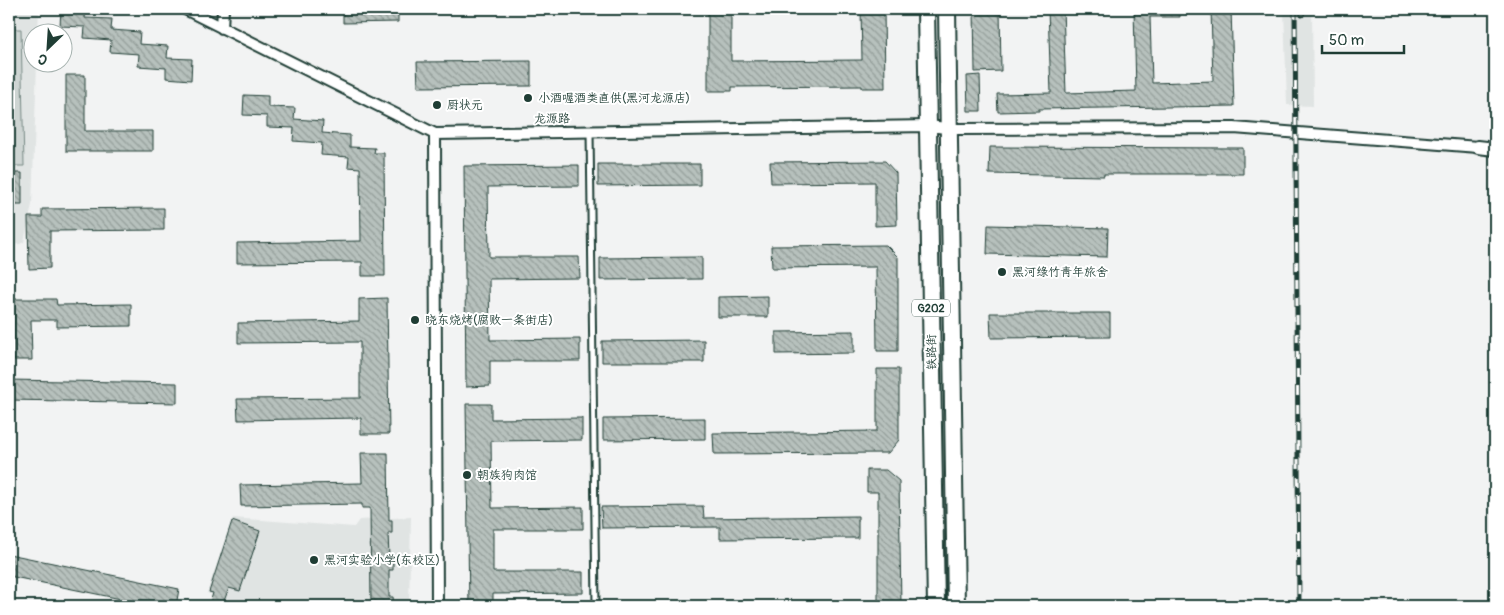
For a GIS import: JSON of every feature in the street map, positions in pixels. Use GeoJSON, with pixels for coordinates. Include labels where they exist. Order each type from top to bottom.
{"type":"FeatureCollection","features":[{"type":"Feature","properties":{"kind":"main road","name":"铁路街"},"geometry":{"type":"LineString","coordinates":[[926,9],[936,606]]}},
{"type":"Feature","properties":{"kind":"main road","name":"铁路街"},"geometry":{"type":"LineString","coordinates":[[947,9],[956,606]]}},
{"type":"Feature","properties":{"kind":"street","name":"龙源路"},"geometry":{"type":"LineString","coordinates":[[185,9],[435,134],[928,126],[949,129],[1234,128],[1478,147]]}},
{"type":"Feature","properties":{"kind":"street"},"geometry":{"type":"LineString","coordinates":[[222,28],[223,9]]}},
{"type":"Feature","properties":{"kind":"street"},"geometry":{"type":"LineString","coordinates":[[435,134],[437,606]]}},
{"type":"Feature","properties":{"kind":"street"},"geometry":{"type":"LineString","coordinates":[[1478,147],[1495,149]]}},
{"type":"Feature","properties":{"kind":"lane"},"geometry":{"type":"LineString","coordinates":[[590,130],[596,606]]}},
{"type":"Feature","properties":{"kind":"shaded area"},"geometry":{"type":"Polygon","coordinates":[[[9,9],[39,9],[38,22],[22,22],[22,72],[37,72],[32,205],[24,242],[9,245],[9,9]]]}},
{"type":"Feature","properties":{"kind":"shaded area"},"geometry":{"type":"Polygon","coordinates":[[[1284,9],[1312,9],[1313,106],[1287,105],[1284,9]]]}},
{"type":"Feature","properties":{"kind":"shaded area"},"geometry":{"type":"Polygon","coordinates":[[[9,29],[21,29],[24,166],[9,166],[9,29]]]}},
{"type":"Feature","properties":{"kind":"shaded area","name":"黑河实验小学(东校区)"},"geometry":{"type":"Polygon","coordinates":[[[411,517],[409,606],[247,606],[207,593],[233,518],[354,527],[359,520],[411,517]]]}},
{"type":"Feature","properties":{"kind":"building"},"geometry":{"type":"Polygon","coordinates":[[[61,9],[86,9],[85,18],[112,19],[111,30],[140,32],[139,44],[168,46],[167,58],[192,59],[191,80],[166,78],[166,68],[138,66],[139,54],[110,52],[111,40],[84,38],[85,27],[72,26],[72,22],[60,22],[61,9]]]}},
{"type":"Feature","properties":{"kind":"building"},"geometry":{"type":"Polygon","coordinates":[[[343,9],[398,9],[398,22],[343,23],[343,9]]]}},
{"type":"Feature","properties":{"kind":"building"},"geometry":{"type":"Polygon","coordinates":[[[708,9],[731,9],[731,61],[862,60],[861,9],[884,9],[885,88],[862,88],[862,86],[732,87],[732,91],[708,91],[708,9]]]}},
{"type":"Feature","properties":{"kind":"building"},"geometry":{"type":"Polygon","coordinates":[[[974,9],[1000,9],[1001,71],[975,72],[974,9]]]}},
{"type":"Feature","properties":{"kind":"building"},"geometry":{"type":"Polygon","coordinates":[[[1048,9],[1063,9],[1066,93],[1136,91],[1134,9],[1180,9],[1180,17],[1150,17],[1152,83],[1213,81],[1211,9],[1231,9],[1234,106],[1039,109],[1039,111],[998,112],[997,94],[1051,93],[1048,9]]]}},
{"type":"Feature","properties":{"kind":"building"},"geometry":{"type":"Polygon","coordinates":[[[531,61],[531,86],[418,87],[417,62],[531,61]]]}},
{"type":"Feature","properties":{"kind":"building"},"geometry":{"type":"Polygon","coordinates":[[[66,75],[85,75],[85,131],[153,131],[153,151],[66,151],[66,75]]]}},
{"type":"Feature","properties":{"kind":"building"},"geometry":{"type":"Polygon","coordinates":[[[980,75],[981,111],[968,111],[967,76],[980,75]]]}},
{"type":"Feature","properties":{"kind":"building"},"geometry":{"type":"Polygon","coordinates":[[[244,95],[268,96],[268,107],[295,108],[294,119],[323,121],[322,133],[350,135],[350,147],[375,148],[374,153],[384,153],[385,276],[362,276],[362,262],[237,263],[237,243],[361,241],[360,168],[348,167],[349,157],[321,155],[322,143],[293,141],[294,128],[267,127],[267,116],[243,115],[244,95]]]}},
{"type":"Feature","properties":{"kind":"building"},"geometry":{"type":"Polygon","coordinates":[[[990,147],[1243,148],[1243,174],[1104,174],[1104,176],[989,174],[990,147]]]}},
{"type":"Feature","properties":{"kind":"building"},"geometry":{"type":"Polygon","coordinates":[[[885,161],[896,173],[897,225],[875,226],[875,182],[771,183],[770,162],[885,161]]]}},
{"type":"Feature","properties":{"kind":"building"},"geometry":{"type":"Polygon","coordinates":[[[598,164],[700,164],[700,185],[598,186],[598,164]]]}},
{"type":"Feature","properties":{"kind":"building"},"geometry":{"type":"Polygon","coordinates":[[[579,165],[579,186],[488,187],[489,257],[579,257],[580,278],[489,279],[490,340],[580,339],[580,361],[490,361],[490,386],[466,387],[464,166],[579,165]]]}},
{"type":"Feature","properties":{"kind":"building"},"geometry":{"type":"Polygon","coordinates":[[[9,173],[22,173],[22,205],[9,205],[9,173]]]}},
{"type":"Feature","properties":{"kind":"building"},"geometry":{"type":"Polygon","coordinates":[[[164,208],[164,230],[50,231],[50,268],[29,269],[28,217],[42,217],[42,209],[164,208]]]}},
{"type":"Feature","properties":{"kind":"building"},"geometry":{"type":"Polygon","coordinates":[[[988,225],[1108,228],[1107,257],[987,254],[988,225]]]}},
{"type":"Feature","properties":{"kind":"building"},"geometry":{"type":"Polygon","coordinates":[[[886,245],[898,257],[898,351],[877,351],[876,267],[772,268],[771,246],[886,245]]]}},
{"type":"Feature","properties":{"kind":"building"},"geometry":{"type":"Polygon","coordinates":[[[702,257],[702,279],[600,280],[600,258],[702,257]]]}},
{"type":"Feature","properties":{"kind":"building"},"geometry":{"type":"Polygon","coordinates":[[[768,296],[768,317],[718,317],[718,297],[768,296]]]}},
{"type":"Feature","properties":{"kind":"building"},"geometry":{"type":"Polygon","coordinates":[[[387,298],[389,434],[361,434],[361,418],[238,420],[237,399],[360,398],[360,342],[238,343],[238,323],[359,321],[359,299],[387,298]]]}},
{"type":"Feature","properties":{"kind":"building"},"geometry":{"type":"Polygon","coordinates":[[[14,299],[56,299],[57,305],[131,304],[131,326],[57,327],[57,320],[31,320],[32,360],[14,360],[14,299]]]}},
{"type":"Feature","properties":{"kind":"building"},"geometry":{"type":"Polygon","coordinates":[[[990,313],[1110,313],[1110,337],[991,338],[990,313]]]}},
{"type":"Feature","properties":{"kind":"building"},"geometry":{"type":"Polygon","coordinates":[[[854,331],[854,353],[776,354],[776,332],[854,331]]]}},
{"type":"Feature","properties":{"kind":"building"},"geometry":{"type":"Polygon","coordinates":[[[704,340],[704,362],[602,362],[602,341],[704,340]]]}},
{"type":"Feature","properties":{"kind":"building"},"geometry":{"type":"Polygon","coordinates":[[[877,369],[899,369],[899,440],[888,453],[714,454],[713,433],[877,431],[877,369]]]}},
{"type":"Feature","properties":{"kind":"building"},"geometry":{"type":"Polygon","coordinates":[[[9,380],[177,383],[177,403],[9,400],[9,380]]]}},
{"type":"Feature","properties":{"kind":"building"},"geometry":{"type":"Polygon","coordinates":[[[466,404],[491,404],[491,419],[582,418],[582,440],[491,441],[492,508],[583,507],[583,529],[493,529],[493,572],[583,572],[583,593],[493,594],[493,606],[469,606],[466,404]]]}},
{"type":"Feature","properties":{"kind":"building"},"geometry":{"type":"Polygon","coordinates":[[[705,418],[705,439],[603,440],[603,419],[705,418]]]}},
{"type":"Feature","properties":{"kind":"building"},"geometry":{"type":"Polygon","coordinates":[[[361,453],[388,453],[389,520],[392,520],[392,533],[388,533],[389,557],[393,557],[393,570],[389,570],[389,597],[393,597],[394,606],[371,606],[370,508],[362,508],[362,504],[241,506],[240,485],[362,483],[361,453]]]}},
{"type":"Feature","properties":{"kind":"building"},"geometry":{"type":"Polygon","coordinates":[[[867,470],[886,470],[899,481],[901,606],[878,606],[878,492],[867,492],[867,470]]]}},
{"type":"Feature","properties":{"kind":"building"},"geometry":{"type":"Polygon","coordinates":[[[703,506],[704,518],[858,516],[858,538],[720,539],[720,527],[602,528],[601,507],[703,506]]]}},
{"type":"Feature","properties":{"kind":"building"},"geometry":{"type":"Polygon","coordinates":[[[232,521],[260,531],[240,591],[229,588],[222,606],[209,606],[213,593],[209,592],[232,521]]]}},
{"type":"Feature","properties":{"kind":"building"},"geometry":{"type":"Polygon","coordinates":[[[9,554],[179,589],[176,606],[155,606],[9,576],[9,554]]]}},
{"type":"Feature","properties":{"kind":"railway"},"geometry":{"type":"LineString","coordinates":[[1295,9],[1299,606]]}},
{"type":"Feature","properties":{"kind":"railway"},"geometry":{"type":"LineString","coordinates":[[1302,15],[1303,9]]}},
{"type":"Feature","properties":{"kind":"place","name":"小酒喔酒类直供(黑河龙源店)"},"geometry":{"type":"Point","coordinates":[528,98]}},
{"type":"Feature","properties":{"kind":"place","name":"厨状元"},"geometry":{"type":"Point","coordinates":[437,105]}},
{"type":"Feature","properties":{"kind":"place","name":"黑河绿竹青年旅舍"},"geometry":{"type":"Point","coordinates":[1002,272]}},
{"type":"Feature","properties":{"kind":"place","name":"晓东烧烤(腐败一条街店)"},"geometry":{"type":"Point","coordinates":[415,320]}},
{"type":"Feature","properties":{"kind":"place","name":"朝族狗肉馆"},"geometry":{"type":"Point","coordinates":[467,475]}},
{"type":"Feature","properties":{"kind":"place","name":"黑河实验小学(东校区)"},"geometry":{"type":"Point","coordinates":[314,560]}}]}
